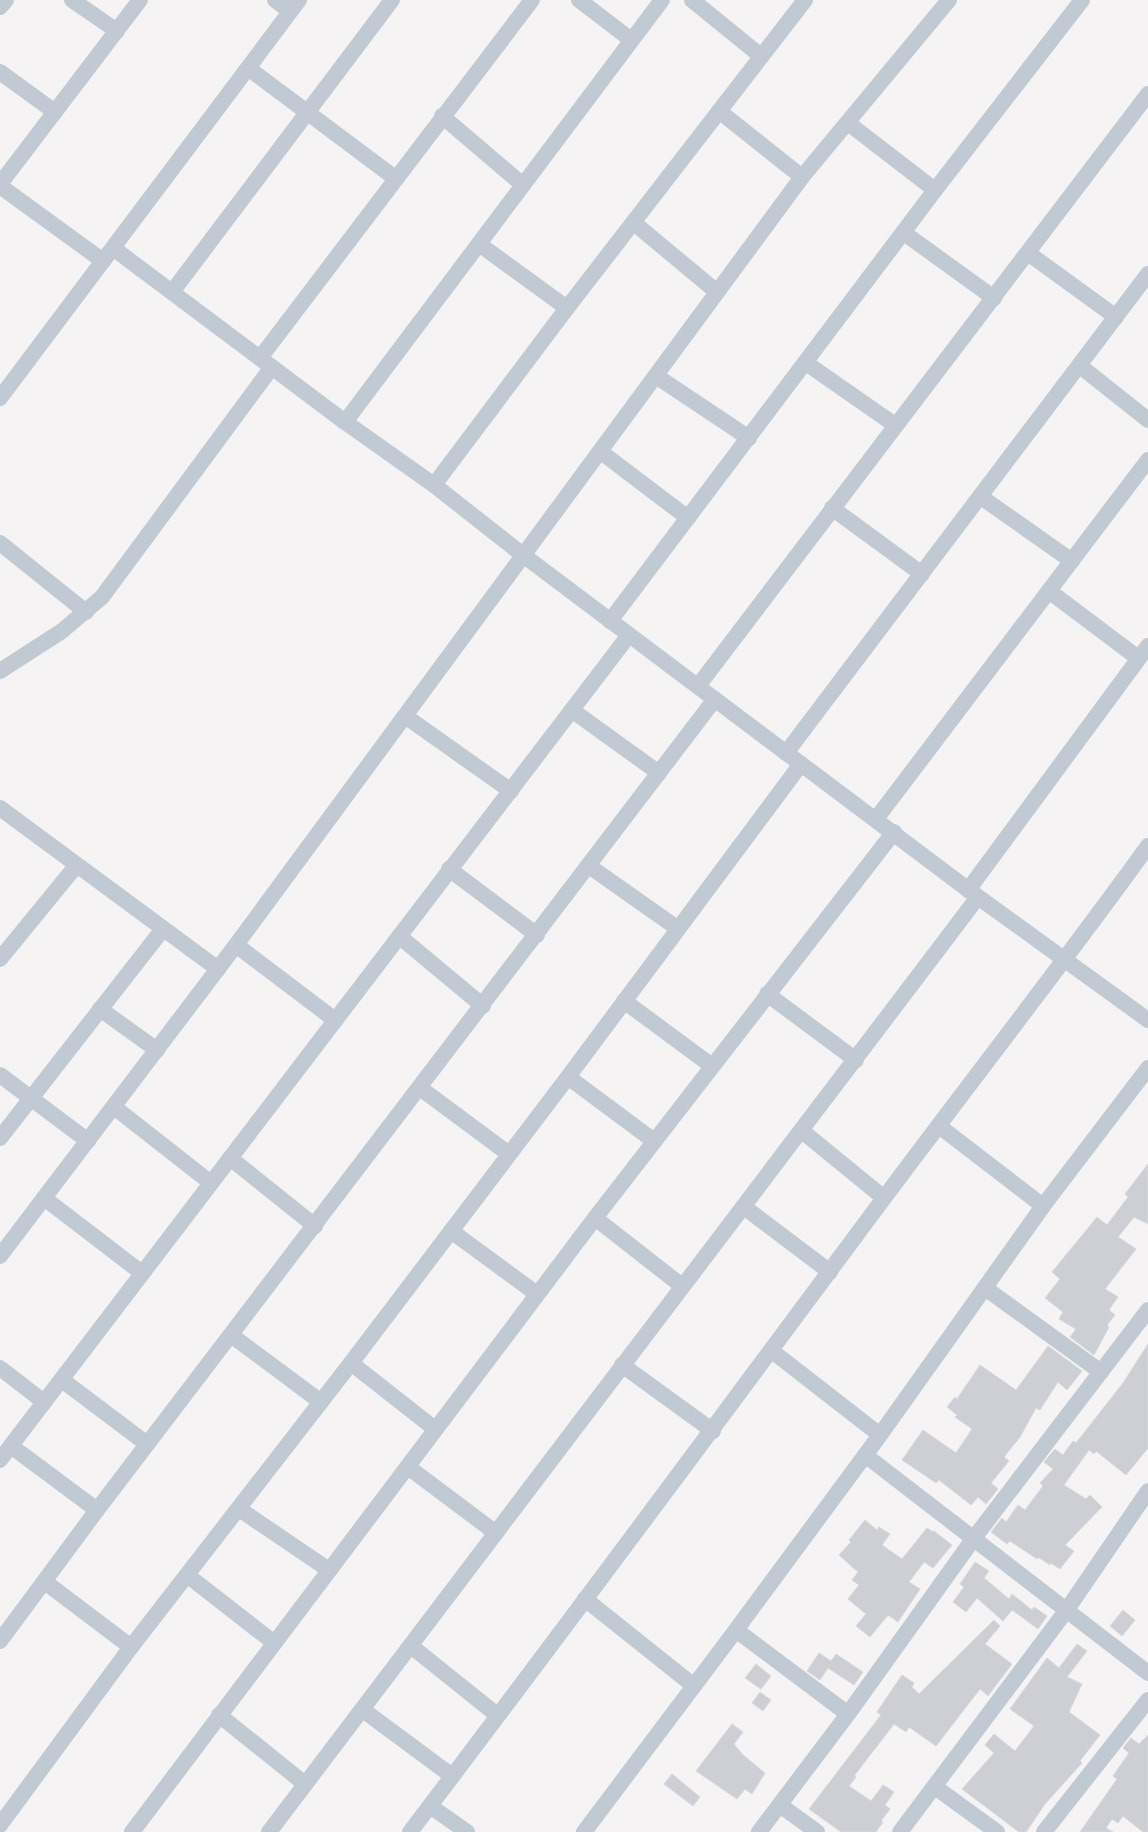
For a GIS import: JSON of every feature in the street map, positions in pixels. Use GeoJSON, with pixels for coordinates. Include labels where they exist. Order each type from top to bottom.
{"type":"FeatureCollection","features":[{"type":"Feature","properties":{"kind":"street"},"geometry":{"type":"LineString","coordinates":[[0,7],[6,0]]}},
{"type":"Feature","properties":{"kind":"street"},"geometry":{"type":"LineString","coordinates":[[72,0],[116,31]]}},
{"type":"Feature","properties":{"kind":"street"},"geometry":{"type":"LineString","coordinates":[[140,0],[0,185],[108,254],[172,292],[345,422],[434,485],[523,555],[800,764],[1148,1020]]}},
{"type":"Feature","properties":{"kind":"street"},"geometry":{"type":"LineString","coordinates":[[0,398],[294,6],[275,0]]}},
{"type":"Feature","properties":{"kind":"street"},"geometry":{"type":"LineString","coordinates":[[172,292],[392,0]]}},
{"type":"Feature","properties":{"kind":"street"},"geometry":{"type":"LineString","coordinates":[[0,671],[86,612],[102,598],[395,178],[532,0]]}},
{"type":"Feature","properties":{"kind":"street"},"geometry":{"type":"LineString","coordinates":[[580,0],[630,39]]}},
{"type":"Feature","properties":{"kind":"street"},"geometry":{"type":"LineString","coordinates":[[345,422],[480,244],[630,39],[662,0]]}},
{"type":"Feature","properties":{"kind":"street"},"geometry":{"type":"LineString","coordinates":[[692,0],[761,56]]}},
{"type":"Feature","properties":{"kind":"street"},"geometry":{"type":"LineString","coordinates":[[434,485],[567,308],[805,0]]}},
{"type":"Feature","properties":{"kind":"street"},"geometry":{"type":"LineString","coordinates":[[0,1256],[236,945],[802,177],[949,0]]}},
{"type":"Feature","properties":{"kind":"street"},"geometry":{"type":"LineString","coordinates":[[610,621],[935,190],[1082,0]]}},
{"type":"Feature","properties":{"kind":"street"},"geometry":{"type":"LineString","coordinates":[[248,68],[395,178]]}},
{"type":"Feature","properties":{"kind":"street"},"geometry":{"type":"LineString","coordinates":[[0,72],[55,112]]}},
{"type":"Feature","properties":{"kind":"street"},"geometry":{"type":"LineString","coordinates":[[698,686],[1148,94]]}},
{"type":"Feature","properties":{"kind":"street"},"geometry":{"type":"LineString","coordinates":[[719,111],[802,177]]}},
{"type":"Feature","properties":{"kind":"street"},"geometry":{"type":"LineString","coordinates":[[442,116],[523,185]]}},
{"type":"Feature","properties":{"kind":"street"},"geometry":{"type":"LineString","coordinates":[[848,123],[935,190]]}},
{"type":"Feature","properties":{"kind":"street"},"geometry":{"type":"LineString","coordinates":[[634,223],[717,292]]}},
{"type":"Feature","properties":{"kind":"street"},"geometry":{"type":"LineString","coordinates":[[904,233],[994,298]]}},
{"type":"Feature","properties":{"kind":"street"},"geometry":{"type":"LineString","coordinates":[[480,244],[567,308]]}},
{"type":"Feature","properties":{"kind":"street"},"geometry":{"type":"LineString","coordinates":[[1028,253],[1116,317]]}},
{"type":"Feature","properties":{"kind":"street"},"geometry":{"type":"LineString","coordinates":[[786,753],[1148,274]]}},
{"type":"Feature","properties":{"kind":"street"},"geometry":{"type":"LineString","coordinates":[[806,362],[895,425]]}},
{"type":"Feature","properties":{"kind":"street"},"geometry":{"type":"LineString","coordinates":[[1080,366],[1148,420]]}},
{"type":"Feature","properties":{"kind":"street"},"geometry":{"type":"LineString","coordinates":[[656,376],[749,438]]}},
{"type":"Feature","properties":{"kind":"street"},"geometry":{"type":"LineString","coordinates":[[601,452],[688,518]]}},
{"type":"Feature","properties":{"kind":"street"},"geometry":{"type":"LineString","coordinates":[[876,819],[1148,460]]}},
{"type":"Feature","properties":{"kind":"street"},"geometry":{"type":"LineString","coordinates":[[981,497],[1072,561]]}},
{"type":"Feature","properties":{"kind":"street"},"geometry":{"type":"LineString","coordinates":[[832,508],[922,574]]}},
{"type":"Feature","properties":{"kind":"street"},"geometry":{"type":"LineString","coordinates":[[0,543],[86,612]]}},
{"type":"Feature","properties":{"kind":"street"},"geometry":{"type":"LineString","coordinates":[[269,1832],[682,1286],[856,1060],[1143,652],[1049,591]]}},
{"type":"Feature","properties":{"kind":"street"},"geometry":{"type":"LineString","coordinates":[[0,1460],[449,869],[573,711],[629,635]]}},
{"type":"Feature","properties":{"kind":"street"},"geometry":{"type":"LineString","coordinates":[[0,1642],[147,1444],[590,866],[715,699]]}},
{"type":"Feature","properties":{"kind":"street"},"geometry":{"type":"LineString","coordinates":[[573,711],[659,773]]}},
{"type":"Feature","properties":{"kind":"street"},"geometry":{"type":"LineString","coordinates":[[405,716],[511,791]]}},
{"type":"Feature","properties":{"kind":"street"},"geometry":{"type":"LineString","coordinates":[[0,1825],[131,1647],[322,1402],[568,1077],[800,764]]}},
{"type":"Feature","properties":{"kind":"street"},"geometry":{"type":"LineString","coordinates":[[0,808],[76,866],[218,969]]}},
{"type":"Feature","properties":{"kind":"street"},"geometry":{"type":"LineString","coordinates":[[132,1832],[218,1715],[408,1467],[537,1294],[894,832]]}},
{"type":"Feature","properties":{"kind":"street"},"geometry":{"type":"LineString","coordinates":[[410,1832],[772,1351],[884,1198],[1066,960],[1148,846]]}},
{"type":"Feature","properties":{"kind":"street"},"geometry":{"type":"LineString","coordinates":[[0,958],[76,866]]}},
{"type":"Feature","properties":{"kind":"street"},"geometry":{"type":"LineString","coordinates":[[590,866],[677,928]]}},
{"type":"Feature","properties":{"kind":"street"},"geometry":{"type":"LineString","coordinates":[[449,869],[537,935]]}},
{"type":"Feature","properties":{"kind":"street"},"geometry":{"type":"LineString","coordinates":[[0,1138],[163,929]]}},
{"type":"Feature","properties":{"kind":"street"},"geometry":{"type":"LineString","coordinates":[[399,936],[483,1006]]}},
{"type":"Feature","properties":{"kind":"street"},"geometry":{"type":"LineString","coordinates":[[236,945],[336,1020]]}},
{"type":"Feature","properties":{"kind":"street"},"geometry":{"type":"LineString","coordinates":[[768,994],[856,1060]]}},
{"type":"Feature","properties":{"kind":"street"},"geometry":{"type":"LineString","coordinates":[[624,1000],[712,1066]]}},
{"type":"Feature","properties":{"kind":"street"},"geometry":{"type":"LineString","coordinates":[[100,1009],[157,1050]]}},
{"type":"Feature","properties":{"kind":"street"},"geometry":{"type":"LineString","coordinates":[[584,1832],[880,1435],[1043,1206],[1148,1068]]}},
{"type":"Feature","properties":{"kind":"street"},"geometry":{"type":"LineString","coordinates":[[0,1075],[88,1141]]}},
{"type":"Feature","properties":{"kind":"street"},"geometry":{"type":"LineString","coordinates":[[568,1077],[654,1141]]}},
{"type":"Feature","properties":{"kind":"street"},"geometry":{"type":"LineString","coordinates":[[420,1088],[509,1154]]}},
{"type":"Feature","properties":{"kind":"street"},"geometry":{"type":"LineString","coordinates":[[114,1107],[211,1183]]}},
{"type":"Feature","properties":{"kind":"street"},"geometry":{"type":"LineString","coordinates":[[939,1126],[1043,1206]]}},
{"type":"Feature","properties":{"kind":"street"},"geometry":{"type":"LineString","coordinates":[[802,1131],[884,1198]]}},
{"type":"Feature","properties":{"kind":"street"},"geometry":{"type":"LineString","coordinates":[[230,1158],[315,1226]]}},
{"type":"Feature","properties":{"kind":"street"},"geometry":{"type":"LineString","coordinates":[[44,1198],[142,1273]]}},
{"type":"Feature","properties":{"kind":"street"},"geometry":{"type":"LineString","coordinates":[[744,1207],[830,1272]]}},
{"type":"Feature","properties":{"kind":"street"},"geometry":{"type":"LineString","coordinates":[[595,1218],[682,1286]]}},
{"type":"Feature","properties":{"kind":"street"},"geometry":{"type":"LineString","coordinates":[[451,1231],[537,1294]]}},
{"type":"Feature","properties":{"kind":"street"},"geometry":{"type":"LineString","coordinates":[[985,1288],[1101,1372]]}},
{"type":"Feature","properties":{"kind":"street"},"geometry":{"type":"LineString","coordinates":[[759,1832],[848,1714],[974,1538],[1148,1310]]}},
{"type":"Feature","properties":{"kind":"street"},"geometry":{"type":"LineString","coordinates":[[231,1335],[322,1402]]}},
{"type":"Feature","properties":{"kind":"street"},"geometry":{"type":"LineString","coordinates":[[772,1351],[880,1435]]}},
{"type":"Feature","properties":{"kind":"street"},"geometry":{"type":"LineString","coordinates":[[351,1364],[435,1430]]}},
{"type":"Feature","properties":{"kind":"street"},"geometry":{"type":"LineString","coordinates":[[622,1365],[712,1431]]}},
{"type":"Feature","properties":{"kind":"street"},"geometry":{"type":"LineString","coordinates":[[0,1368],[44,1402]]}},
{"type":"Feature","properties":{"kind":"street"},"geometry":{"type":"LineString","coordinates":[[62,1380],[147,1444]]}},
{"type":"Feature","properties":{"kind":"street"},"geometry":{"type":"LineString","coordinates":[[11,1446],[97,1510]]}},
{"type":"Feature","properties":{"kind":"street"},"geometry":{"type":"LineString","coordinates":[[865,1455],[1148,1672]]}},
{"type":"Feature","properties":{"kind":"street"},"geometry":{"type":"LineString","coordinates":[[408,1467],[496,1533]]}},
{"type":"Feature","properties":{"kind":"street"},"geometry":{"type":"LineString","coordinates":[[900,1832],[1066,1611],[1146,1500]]}},
{"type":"Feature","properties":{"kind":"street"},"geometry":{"type":"LineString","coordinates":[[238,1508],[329,1570]]}},
{"type":"Feature","properties":{"kind":"street"},"geometry":{"type":"LineString","coordinates":[[188,1575],[273,1642]]}},
{"type":"Feature","properties":{"kind":"street"},"geometry":{"type":"LineString","coordinates":[[45,1582],[131,1647]]}},
{"type":"Feature","properties":{"kind":"street"},"geometry":{"type":"LineString","coordinates":[[585,1599],[694,1686]]}},
{"type":"Feature","properties":{"kind":"street"},"geometry":{"type":"LineString","coordinates":[[736,1630],[848,1714]]}},
{"type":"Feature","properties":{"kind":"street"},"geometry":{"type":"LineString","coordinates":[[410,1646],[498,1715]]}},
{"type":"Feature","properties":{"kind":"street"},"geometry":{"type":"LineString","coordinates":[[1044,1832],[1148,1700]]}},
{"type":"Feature","properties":{"kind":"street"},"geometry":{"type":"LineString","coordinates":[[363,1710],[452,1776]]}},
{"type":"Feature","properties":{"kind":"street"},"geometry":{"type":"LineString","coordinates":[[218,1715],[304,1784]]}},
{"type":"Feature","properties":{"kind":"street"},"geometry":{"type":"LineString","coordinates":[[935,1787],[997,1832]]}},
{"type":"Feature","properties":{"kind":"street"},"geometry":{"type":"LineString","coordinates":[[780,1804],[817,1832]]}},
{"type":"Feature","properties":{"kind":"street"},"geometry":{"type":"LineString","coordinates":[[430,1806],[467,1832]]}},
{"type":"Feature","properties":{"kind":"building"},"geometry":{"type":"Polygon","coordinates":[[[1148,1164],[1148,1224],[1134,1217],[1118,1237],[1136,1249],[1105,1289],[1118,1297],[1109,1310],[1115,1315],[1107,1325],[1109,1327],[1094,1355],[1070,1337],[1076,1329],[1059,1319],[1063,1312],[1045,1298],[1060,1279],[1052,1272],[1097,1217],[1107,1225],[1128,1197],[1125,1194],[1148,1164]]]}},
{"type":"Feature","properties":{"kind":"building"},"geometry":{"type":"Polygon","coordinates":[[[1148,1344],[1148,1448],[1126,1475],[1096,1451],[1094,1454],[1089,1450],[1064,1485],[1086,1499],[1090,1495],[1102,1507],[1065,1545],[1074,1551],[1060,1569],[1038,1557],[1037,1559],[1010,1541],[1007,1544],[991,1532],[1002,1518],[1006,1522],[1018,1505],[1025,1510],[1043,1486],[1040,1483],[1053,1469],[1044,1462],[1055,1449],[1063,1455],[1073,1441],[1076,1443],[1123,1383],[1148,1344]]]}},
{"type":"Feature","properties":{"kind":"building"},"geometry":{"type":"Polygon","coordinates":[[[1048,1346],[1082,1371],[1067,1390],[1058,1382],[1040,1410],[1036,1408],[1020,1437],[1004,1457],[1009,1461],[991,1483],[998,1489],[986,1504],[978,1497],[971,1505],[939,1480],[936,1483],[902,1460],[923,1430],[956,1453],[972,1429],[955,1417],[957,1415],[947,1407],[955,1397],[957,1399],[980,1365],[1016,1390],[1048,1346]]]}},
{"type":"Feature","properties":{"kind":"building"},"geometry":{"type":"Polygon","coordinates":[[[865,1520],[877,1530],[879,1527],[890,1534],[882,1545],[902,1559],[927,1528],[952,1545],[933,1568],[924,1562],[909,1582],[920,1589],[898,1622],[888,1615],[870,1637],[856,1626],[866,1614],[848,1599],[859,1585],[852,1580],[858,1572],[839,1555],[851,1542],[849,1540],[865,1520]]]}},
{"type":"Feature","properties":{"kind":"building"},"geometry":{"type":"Polygon","coordinates":[[[975,1562],[989,1571],[984,1578],[1009,1599],[1012,1594],[1032,1610],[1034,1607],[1047,1616],[1038,1629],[1012,1610],[1003,1621],[977,1598],[966,1612],[953,1602],[964,1587],[960,1584],[975,1562]]]}},
{"type":"Feature","properties":{"kind":"building"},"geometry":{"type":"Polygon","coordinates":[[[1123,1610],[1135,1620],[1122,1636],[1110,1626],[1123,1610]]]}},
{"type":"Feature","properties":{"kind":"building"},"geometry":{"type":"Polygon","coordinates":[[[994,1620],[1000,1626],[985,1644],[1012,1664],[988,1696],[980,1689],[936,1746],[909,1727],[906,1732],[894,1724],[854,1776],[856,1777],[849,1786],[871,1801],[883,1785],[894,1792],[885,1805],[890,1809],[876,1832],[841,1832],[809,1809],[881,1715],[877,1712],[902,1675],[914,1683],[912,1687],[919,1694],[994,1620]]]}},
{"type":"Feature","properties":{"kind":"building"},"geometry":{"type":"Polygon","coordinates":[[[1077,1644],[1087,1651],[1067,1677],[1082,1684],[1069,1712],[1100,1735],[1080,1761],[1082,1763],[1045,1804],[1026,1832],[1019,1832],[962,1789],[994,1753],[985,1745],[994,1734],[1015,1751],[1034,1726],[1010,1709],[1047,1658],[1059,1668],[1077,1644]]]}},
{"type":"Feature","properties":{"kind":"building"},"geometry":{"type":"Polygon","coordinates":[[[819,1653],[831,1661],[836,1654],[863,1672],[854,1685],[828,1668],[820,1680],[807,1671],[819,1653]]]}},
{"type":"Feature","properties":{"kind":"building"},"geometry":{"type":"Polygon","coordinates":[[[756,1664],[771,1676],[761,1689],[745,1678],[756,1664]]]}},
{"type":"Feature","properties":{"kind":"building"},"geometry":{"type":"Polygon","coordinates":[[[760,1692],[771,1700],[763,1711],[752,1703],[760,1692]]]}},
{"type":"Feature","properties":{"kind":"building"},"geometry":{"type":"Polygon","coordinates":[[[732,1724],[743,1732],[734,1744],[743,1755],[765,1773],[752,1794],[745,1789],[737,1799],[696,1771],[732,1724]]]}},
{"type":"Feature","properties":{"kind":"building"},"geometry":{"type":"Polygon","coordinates":[[[1148,1735],[1148,1832],[1143,1832],[1123,1816],[1118,1823],[1112,1819],[1106,1828],[1113,1832],[1080,1832],[1117,1779],[1113,1776],[1129,1753],[1123,1748],[1131,1738],[1139,1744],[1148,1735]]]}},
{"type":"Feature","properties":{"kind":"building"},"geometry":{"type":"Polygon","coordinates":[[[672,1774],[700,1797],[693,1806],[664,1784],[672,1774]]]}}]}
